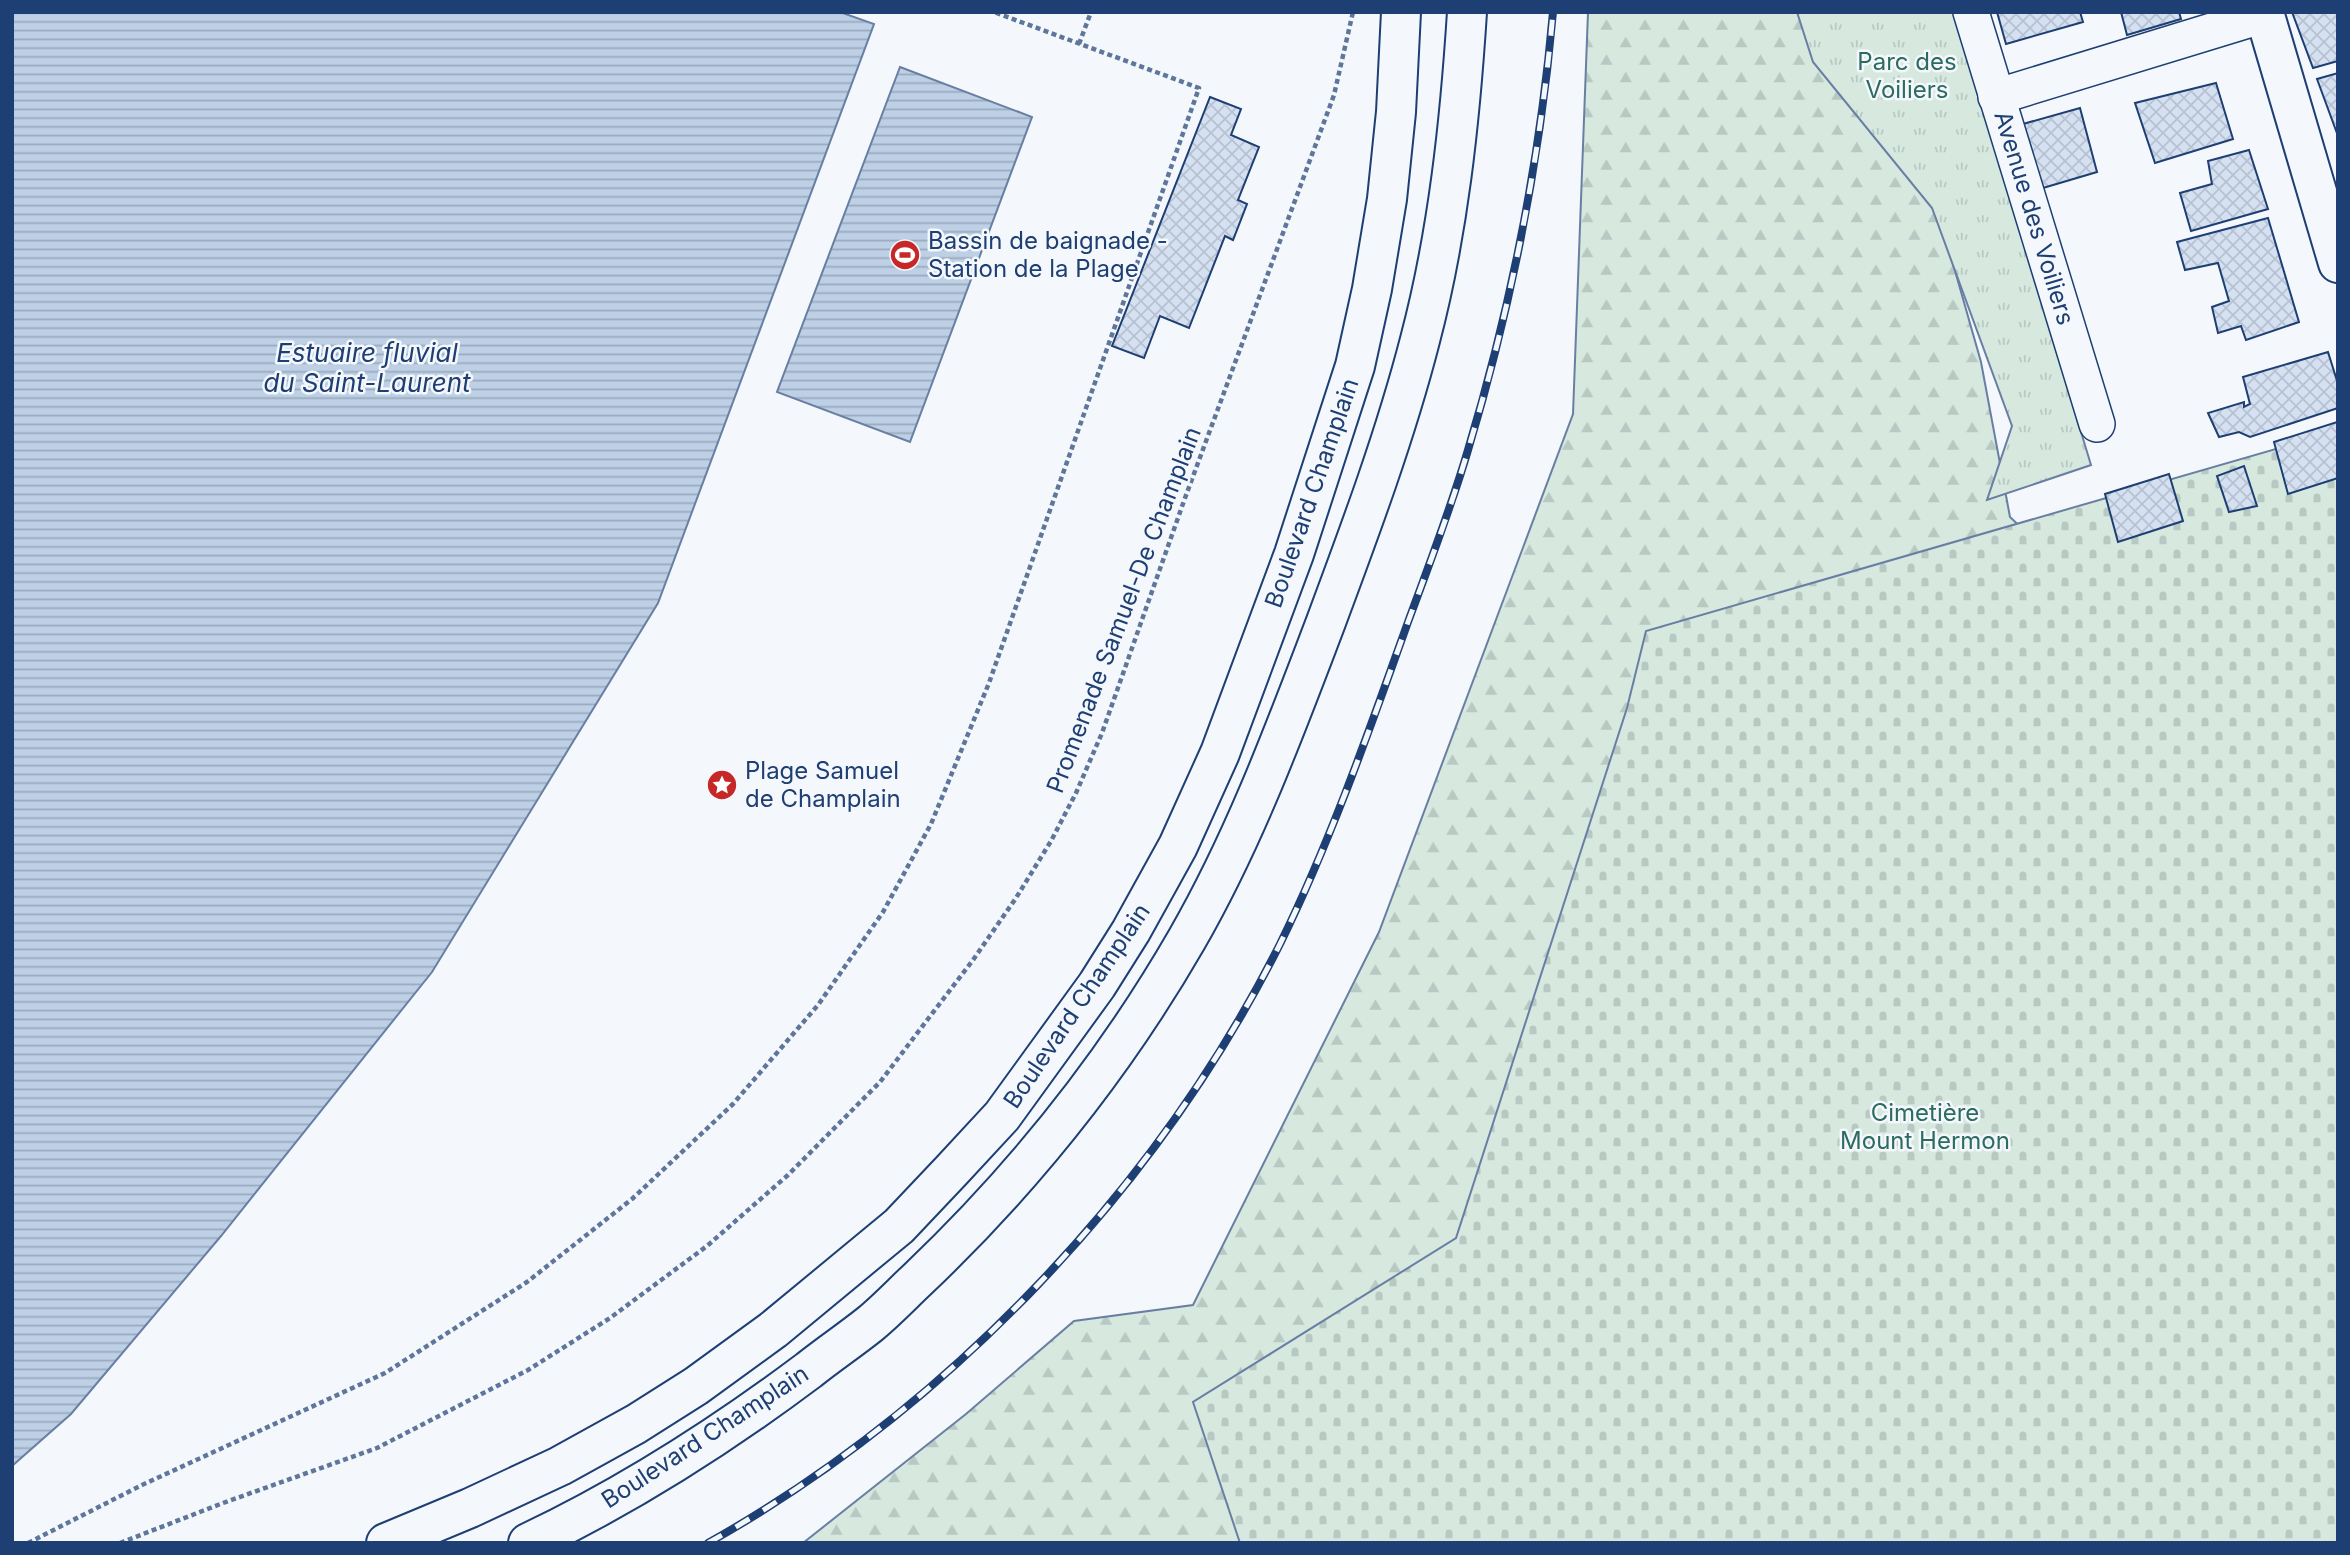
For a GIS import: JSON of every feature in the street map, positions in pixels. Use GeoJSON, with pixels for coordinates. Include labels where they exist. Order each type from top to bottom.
{"type":"FeatureCollection","features":[{"type":"Feature","properties":{"kind":"main road","name":"Boulevard Champlain"},"geometry":{"type":"LineString","coordinates":[[386,1543],[470,1508],[571,1460],[686,1392],[773,1330],[899,1226],[961,1161],[1002,1116],[1097,985],[1178,846],[1220,753],[1289,566],[1343,405],[1355,366],[1372,289],[1387,199],[1402,12]]}},
{"type":"Feature","properties":{"kind":"main road","name":"Boulevard Champlain"},"geometry":{"type":"LineString","coordinates":[[528,1543],[570,1523],[648,1479],[760,1406],[871,1323],[969,1230],[1051,1137],[1113,1053],[1189,937],[1237,841],[1292,712],[1346,571],[1420,341],[1446,216],[1467,12]]}},
{"type":"Feature","properties":{"kind":"main road"},"geometry":{"type":"LineString","coordinates":[[2264,14],[2338,263]]}},
{"type":"Feature","properties":{"kind":"street","name":"Avenue des Voiliers"},"geometry":{"type":"LineString","coordinates":[[1970,12],[2097,424]]}},
{"type":"Feature","properties":{"kind":"street"},"geometry":{"type":"LineString","coordinates":[[1996,97],[2264,14]]}},
{"type":"Feature","properties":{"kind":"path"},"geometry":{"type":"LineString","coordinates":[[27,1543],[142,1485],[385,1373],[527,1282],[632,1199],[733,1104],[818,1005],[883,912],[931,824],[989,683],[1199,88],[994,12]]}},
{"type":"Feature","properties":{"kind":"path"},"geometry":{"type":"LineString","coordinates":[[1079,44],[1091,12]]}},
{"type":"Feature","properties":{"kind":"path","name":"Promenade Samuel-De Champlain"},"geometry":{"type":"LineString","coordinates":[[120,1543],[377,1448],[528,1370],[610,1318],[707,1246],[788,1175],[880,1082],[973,960],[1016,898],[1051,841],[1076,793],[1102,733],[1180,511],[1334,95],[1353,12]]}},
{"type":"Feature","properties":{"kind":"green space","name":"Cimetière Mount Hermon"},"geometry":{"type":"Polygon","coordinates":[[[1588,12],[1809,12],[1922,155],[1981,362],[2010,517],[2065,569],[2338,1543],[803,1543],[966,1414],[1074,1321],[1193,1305],[1379,932],[1573,414],[1588,12]]]}},
{"type":"Feature","properties":{"kind":"green space","name":"Parc des Voiliers"},"geometry":{"type":"Polygon","coordinates":[[[1797,12],[1954,12],[2091,465],[1987,500],[2012,426],[1932,208],[1813,62],[1797,12]]]}},
{"type":"Feature","properties":{"kind":"green space","name":"Cimetière Mount Hermon"},"geometry":{"type":"Polygon","coordinates":[[[2338,431],[2338,1543],[1240,1543],[1193,1402],[1456,1238],[1627,708],[1646,631],[2338,431]]]}},
{"type":"Feature","properties":{"kind":"water","name":"Estuaire fluvial du Saint-Laurent"},"geometry":{"type":"Polygon","coordinates":[[[12,12],[840,12],[874,24],[658,603],[432,972],[221,1236],[71,1414],[12,1466],[12,12]]]}},
{"type":"Feature","properties":{"kind":"water","name":"Bassin de baignade - Station de la Plage"},"geometry":{"type":"Polygon","coordinates":[[[900,67],[1032,117],[910,442],[777,392],[900,67]]]}},
{"type":"Feature","properties":{"kind":"building"},"geometry":{"type":"Polygon","coordinates":[[[1997,12],[2080,12],[2083,22],[2006,44],[1997,12]]]}},
{"type":"Feature","properties":{"kind":"building"},"geometry":{"type":"Polygon","coordinates":[[[2121,12],[2179,12],[2181,19],[2127,35],[2121,12]]]}},
{"type":"Feature","properties":{"kind":"building"},"geometry":{"type":"Polygon","coordinates":[[[2292,12],[2338,12],[2338,61],[2313,68],[2292,12]]]}},
{"type":"Feature","properties":{"kind":"building"},"geometry":{"type":"Polygon","coordinates":[[[2338,73],[2338,136],[2317,79],[2338,73]]]}},
{"type":"Feature","properties":{"kind":"building"},"geometry":{"type":"Polygon","coordinates":[[[2216,83],[2233,139],[2155,163],[2135,103],[2216,83]]]}},
{"type":"Feature","properties":{"kind":"building"},"geometry":{"type":"Polygon","coordinates":[[[1210,97],[1241,109],[1231,135],[1259,147],[1238,200],[1247,204],[1233,240],[1225,236],[1189,328],[1160,316],[1144,358],[1112,346],[1210,97]]]}},
{"type":"Feature","properties":{"kind":"building"},"geometry":{"type":"Polygon","coordinates":[[[2080,108],[2097,172],[2043,188],[2023,124],[2080,108]]]}},
{"type":"Feature","properties":{"kind":"building"},"geometry":{"type":"Polygon","coordinates":[[[2249,150],[2268,209],[2191,231],[2180,193],[2212,184],[2208,161],[2249,150]]]}},
{"type":"Feature","properties":{"kind":"building"},"geometry":{"type":"Polygon","coordinates":[[[2268,218],[2299,322],[2246,340],[2241,326],[2218,333],[2212,307],[2229,301],[2218,263],[2185,270],[2177,242],[2268,218]]]}},
{"type":"Feature","properties":{"kind":"building"},"geometry":{"type":"Polygon","coordinates":[[[2328,352],[2338,384],[2338,408],[2250,437],[2239,432],[2219,437],[2208,413],[2244,402],[2244,407],[2250,404],[2243,377],[2328,352]]]}},
{"type":"Feature","properties":{"kind":"building"},"geometry":{"type":"Polygon","coordinates":[[[2337,422],[2338,478],[2288,494],[2274,442],[2337,422]]]}},
{"type":"Feature","properties":{"kind":"building"},"geometry":{"type":"Polygon","coordinates":[[[2244,466],[2257,506],[2229,512],[2217,476],[2244,466]]]}},
{"type":"Feature","properties":{"kind":"building"},"geometry":{"type":"Polygon","coordinates":[[[2169,474],[2183,521],[2118,542],[2105,494],[2169,474]]]}},
{"type":"Feature","properties":{"kind":"railway"},"geometry":{"type":"LineString","coordinates":[[708,1543],[796,1489],[881,1427],[962,1359],[1038,1285],[1108,1206],[1172,1122],[1230,1035],[1280,944],[1316,865],[1440,536],[1468,450],[1498,342],[1522,233],[1540,123],[1553,12]]}},
{"type":"Feature","properties":{"kind":"place","name":"Bassin de baignade - Station de la Plage"},"geometry":{"type":"Point","coordinates":[905,255]}},
{"type":"Feature","properties":{"kind":"place","name":"Plage Samuel de Champlain"},"geometry":{"type":"Point","coordinates":[722,785]}}]}
